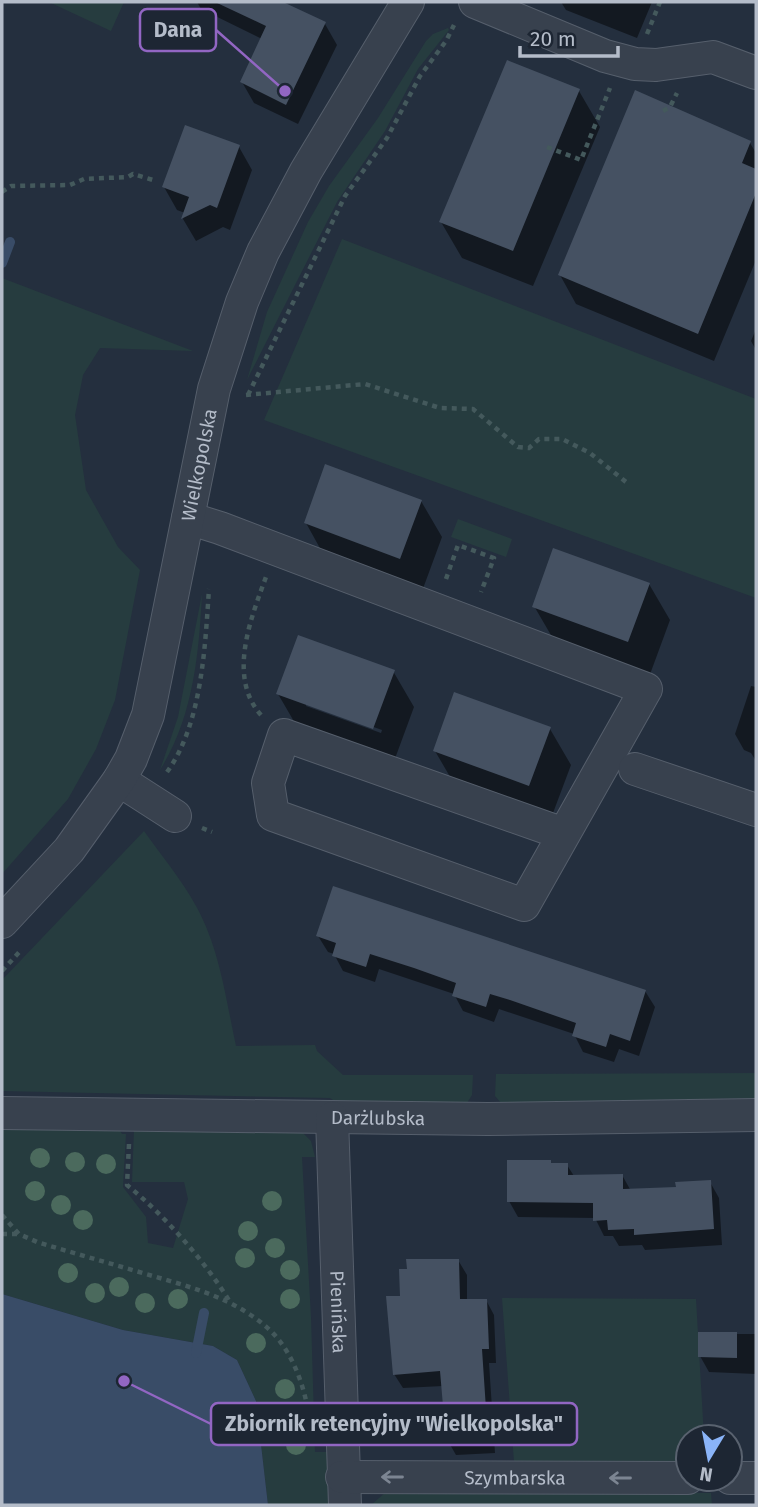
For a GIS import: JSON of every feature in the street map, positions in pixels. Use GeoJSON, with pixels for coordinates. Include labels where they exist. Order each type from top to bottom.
{"type":"FeatureCollection","features":[{"type":"Feature","properties":{"kind":"street","name":"Wielkopolska"},"geometry":{"type":"LineString","coordinates":[[2,922],[69,850],[131,759],[148,715],[214,389],[242,302],[263,252],[306,171],[408,2]]}},
{"type":"Feature","properties":{"kind":"street"},"geometry":{"type":"LineString","coordinates":[[465,13],[625,61],[656,65],[713,57],[756,73]]}},
{"type":"Feature","properties":{"kind":"street"},"geometry":{"type":"LineString","coordinates":[[188,519],[276,549],[646,689],[524,905],[273,815],[268,783],[284,735],[564,834]]}},
{"type":"Feature","properties":{"kind":"street"},"geometry":{"type":"LineString","coordinates":[[635,769],[756,810]]}},
{"type":"Feature","properties":{"kind":"street"},"geometry":{"type":"LineString","coordinates":[[119,780],[175,816]]}},
{"type":"Feature","properties":{"kind":"street","name":"Darżlubska"},"geometry":{"type":"LineString","coordinates":[[2,1112],[488,1119],[756,1115]]}},
{"type":"Feature","properties":{"kind":"street","name":"Pienińska"},"geometry":{"type":"LineString","coordinates":[[332,1118],[344,1491]]}},
{"type":"Feature","properties":{"kind":"street","name":"Szymbarska"},"geometry":{"type":"LineString","coordinates":[[344,1491],[674,1479]]}},
{"type":"Feature","properties":{"kind":"path"},"geometry":{"type":"LineString","coordinates":[[248,395],[345,196],[387,138],[420,76],[465,13]]}},
{"type":"Feature","properties":{"kind":"path"},"geometry":{"type":"LineString","coordinates":[[547,147],[581,160],[615,78]]}},
{"type":"Feature","properties":{"kind":"path"},"geometry":{"type":"LineString","coordinates":[[2,192],[11,186],[70,185],[84,179],[128,177],[133,174],[153,180]]}},
{"type":"Feature","properties":{"kind":"path"},"geometry":{"type":"LineString","coordinates":[[214,389],[248,395],[365,384],[440,408],[473,409],[518,447],[529,448],[540,439],[562,439],[590,453],[626,482]]}},
{"type":"Feature","properties":{"kind":"path"},"geometry":{"type":"LineString","coordinates":[[435,609],[458,545],[494,558],[470,623]]}},
{"type":"Feature","properties":{"kind":"path"},"geometry":{"type":"LineString","coordinates":[[276,549],[253,612],[244,651],[244,671],[249,695],[255,707],[260,714],[275,722],[284,735]]}},
{"type":"Feature","properties":{"kind":"path"},"geometry":{"type":"LineString","coordinates":[[148,799],[171,766],[191,723],[205,645],[209,580]]}},
{"type":"Feature","properties":{"kind":"path"},"geometry":{"type":"LineString","coordinates":[[130,1115],[127,1185],[152,1206],[219,1283],[230,1303]]}},
{"type":"Feature","properties":{"kind":"path"},"geometry":{"type":"LineString","coordinates":[[2,1215],[19,1234]]}},
{"type":"Feature","properties":{"kind":"path"},"geometry":{"type":"LineString","coordinates":[[2,1234],[19,1234],[230,1303],[266,1326],[286,1350],[303,1386],[308,1417]]}},
{"type":"Feature","properties":{"kind":"green space"},"geometry":{"type":"Polygon","coordinates":[[[49,2],[124,2],[111,31],[49,2]]]}},
{"type":"Feature","properties":{"kind":"green space"},"geometry":{"type":"Polygon","coordinates":[[[448,28],[418,69],[385,131],[337,202],[247,380],[267,312],[308,222],[426,41],[433,34],[448,28]]]}},
{"type":"Feature","properties":{"kind":"green space"},"geometry":{"type":"Polygon","coordinates":[[[342,239],[756,399],[756,598],[264,420],[342,239]]]}},
{"type":"Feature","properties":{"kind":"green space"},"geometry":{"type":"Polygon","coordinates":[[[2,278],[193,351],[100,348],[83,375],[75,415],[86,490],[118,547],[140,570],[115,700],[96,749],[68,799],[2,874],[2,278]]]}},
{"type":"Feature","properties":{"kind":"green space"},"geometry":{"type":"Polygon","coordinates":[[[458,519],[512,539],[506,557],[451,537],[458,519]]]}},
{"type":"Feature","properties":{"kind":"green space"},"geometry":{"type":"Polygon","coordinates":[[[202,594],[199,640],[187,707],[171,750],[160,770],[178,717],[202,594]]]}},
{"type":"Feature","properties":{"kind":"green space"},"geometry":{"type":"Polygon","coordinates":[[[144,831],[184,887],[204,922],[221,975],[236,1046],[315,1045],[317,1051],[343,1075],[473,1075],[472,1095],[467,1103],[336,1102],[330,1098],[2,1091],[2,980],[144,831]]]}},
{"type":"Feature","properties":{"kind":"green space"},"geometry":{"type":"Polygon","coordinates":[[[756,1073],[756,1098],[501,1103],[495,1096],[496,1074],[756,1073]]]}},
{"type":"Feature","properties":{"kind":"green space"},"geometry":{"type":"Polygon","coordinates":[[[2,1128],[119,1129],[122,1134],[126,1134],[123,1187],[146,1217],[148,1243],[173,1248],[188,1199],[184,1182],[132,1182],[134,1129],[301,1131],[311,1141],[315,1157],[302,1157],[315,1452],[328,1452],[331,1505],[268,1505],[256,1401],[237,1360],[213,1346],[123,1330],[2,1294],[2,1128]]]}},
{"type":"Feature","properties":{"kind":"green space"},"geometry":{"type":"Polygon","coordinates":[[[502,1298],[696,1299],[703,1423],[674,1423],[674,1463],[514,1462],[502,1298]]]}},
{"type":"Feature","properties":{"kind":"green space"},"geometry":{"type":"Polygon","coordinates":[[[387,1491],[711,1493],[712,1505],[371,1505],[387,1491]]]}},
{"type":"Feature","properties":{"kind":"water"},"geometry":{"type":"Polygon","coordinates":[[[2,1294],[123,1330],[213,1346],[237,1360],[256,1401],[268,1505],[2,1505],[2,1294]]]}},
{"type":"Feature","properties":{"kind":"building"},"geometry":{"type":"Polygon","coordinates":[[[215,2],[283,2],[326,22],[286,105],[240,82],[266,26],[215,2]]]}},
{"type":"Feature","properties":{"kind":"building"},"geometry":{"type":"Polygon","coordinates":[[[507,60],[580,89],[513,251],[439,222],[507,60]]]}},
{"type":"Feature","properties":{"kind":"building"},"geometry":{"type":"Polygon","coordinates":[[[635,90],[751,141],[742,163],[756,169],[756,193],[698,334],[558,275],[635,90]]]}},
{"type":"Feature","properties":{"kind":"building"},"geometry":{"type":"Polygon","coordinates":[[[185,125],[240,145],[217,208],[210,205],[181,219],[189,197],[162,187],[185,125]]]}},
{"type":"Feature","properties":{"kind":"building"},"geometry":{"type":"Polygon","coordinates":[[[325,464],[422,500],[400,559],[304,523],[325,464]]]}},
{"type":"Feature","properties":{"kind":"building"},"geometry":{"type":"Polygon","coordinates":[[[553,548],[650,583],[628,642],[532,607],[553,548]]]}},
{"type":"Feature","properties":{"kind":"building"},"geometry":{"type":"Polygon","coordinates":[[[298,635],[395,670],[373,729],[276,694],[298,635]]]}},
{"type":"Feature","properties":{"kind":"building"},"geometry":{"type":"Polygon","coordinates":[[[454,692],[551,727],[529,786],[433,751],[454,692]]]}},
{"type":"Feature","properties":{"kind":"building"},"geometry":{"type":"Polygon","coordinates":[[[333,886],[646,990],[630,1041],[610,1034],[606,1047],[572,1036],[576,1023],[510,1000],[490,994],[486,1007],[452,996],[456,983],[414,968],[370,954],[366,967],[332,956],[336,943],[316,936],[333,886]]]}},
{"type":"Feature","properties":{"kind":"building"},"geometry":{"type":"Polygon","coordinates":[[[507,1160],[551,1160],[551,1163],[568,1163],[568,1175],[623,1174],[623,1189],[676,1187],[675,1182],[711,1180],[714,1229],[634,1235],[634,1229],[608,1230],[607,1220],[593,1221],[593,1203],[507,1202],[507,1160]]]}},
{"type":"Feature","properties":{"kind":"building"},"geometry":{"type":"Polygon","coordinates":[[[406,1259],[459,1259],[460,1299],[487,1299],[489,1349],[482,1349],[488,1439],[446,1441],[440,1371],[393,1375],[386,1296],[400,1296],[399,1269],[407,1269],[406,1259]]]}},
{"type":"Feature","properties":{"kind":"building"},"geometry":{"type":"Polygon","coordinates":[[[698,1332],[737,1332],[737,1358],[698,1357],[698,1332]]]}},
{"type":"Feature","properties":{"kind":"waterway"},"geometry":{"type":"LineString","coordinates":[[2,263],[10,242]]}},
{"type":"Feature","properties":{"kind":"waterway"},"geometry":{"type":"LineString","coordinates":[[196,1353],[204,1313]]}},
{"type":"Feature","properties":{"kind":"place","name":"Dana"},"geometry":{"type":"Point","coordinates":[285,91]}},
{"type":"Feature","properties":{"kind":"place","name":"Zbiornik retencyjny \"Wielkopolska\""},"geometry":{"type":"Point","coordinates":[124,1381]}}]}
